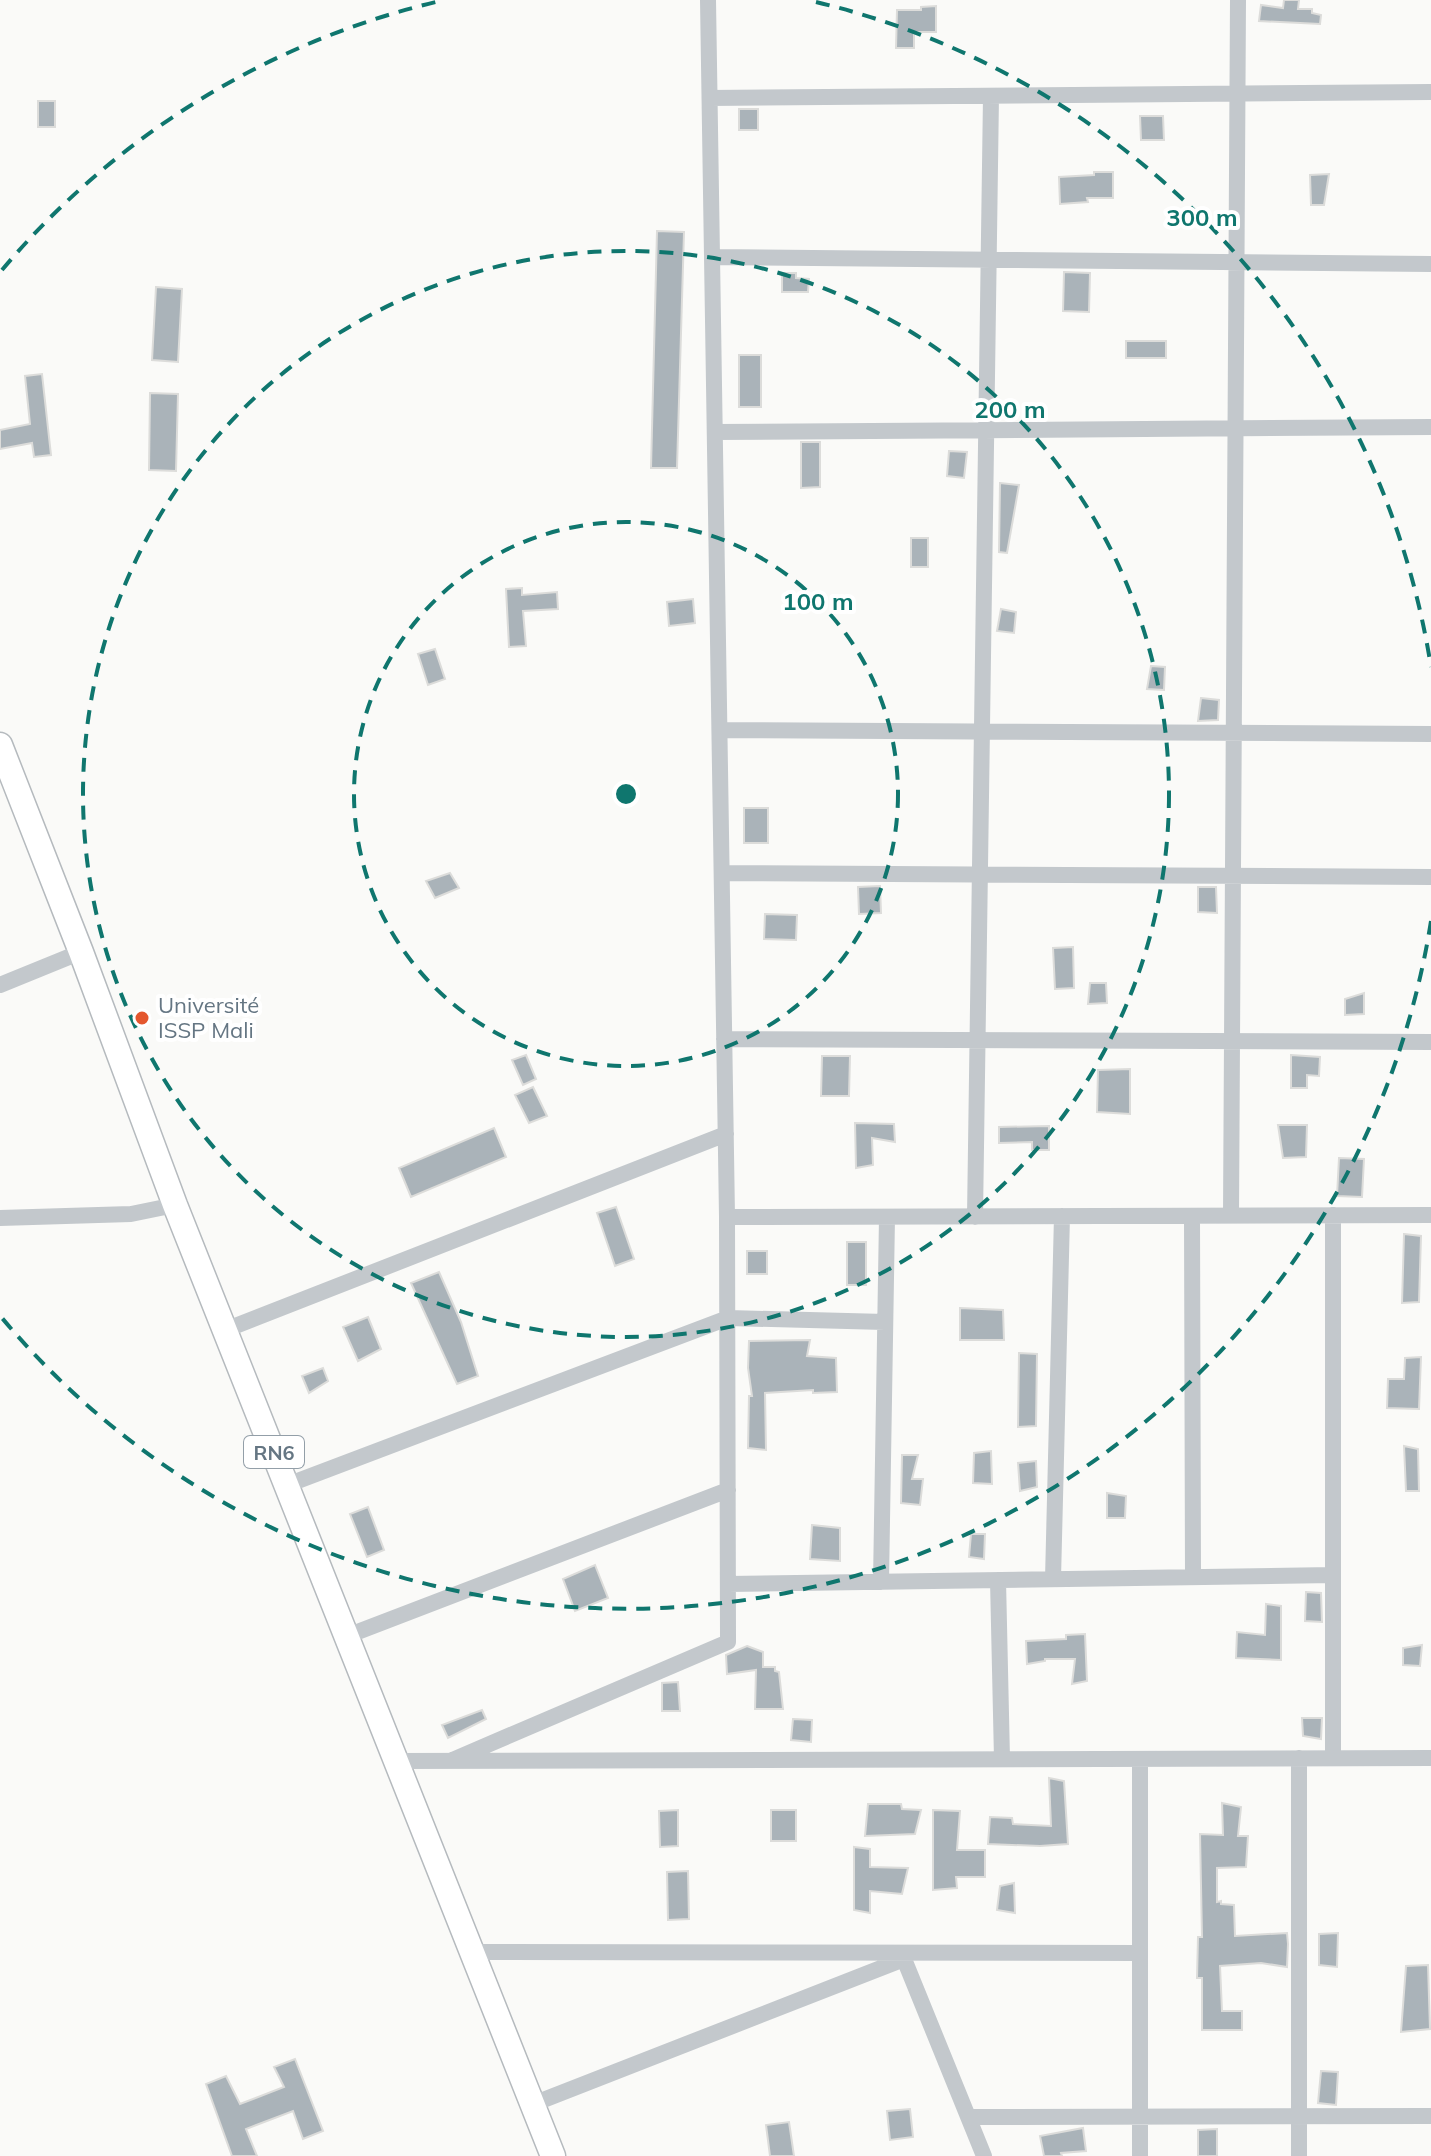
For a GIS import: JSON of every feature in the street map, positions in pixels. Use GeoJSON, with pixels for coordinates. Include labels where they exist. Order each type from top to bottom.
{"type":"FeatureCollection","features":[{"type":"Feature","properties":{"kind":"main road","name":"RN6"},"geometry":{"type":"LineString","coordinates":[[0,745],[175,1205],[553,2156]]}},
{"type":"Feature","properties":{"kind":"street"},"geometry":{"type":"LineString","coordinates":[[450,1761],[728,1642],[726,1134],[708,0]]}},
{"type":"Feature","properties":{"kind":"street"},"geometry":{"type":"LineString","coordinates":[[1231,1215],[1238,0]]}},
{"type":"Feature","properties":{"kind":"street"},"geometry":{"type":"LineString","coordinates":[[710,98],[1431,92]]}},
{"type":"Feature","properties":{"kind":"street"},"geometry":{"type":"LineString","coordinates":[[975,1217],[991,96]]}},
{"type":"Feature","properties":{"kind":"street"},"geometry":{"type":"LineString","coordinates":[[712,257],[1431,264]]}},
{"type":"Feature","properties":{"kind":"street"},"geometry":{"type":"LineString","coordinates":[[715,432],[1431,427]]}},
{"type":"Feature","properties":{"kind":"street"},"geometry":{"type":"LineString","coordinates":[[720,730],[1431,734]]}},
{"type":"Feature","properties":{"kind":"street"},"geometry":{"type":"LineString","coordinates":[[722,873],[1431,877]]}},
{"type":"Feature","properties":{"kind":"street"},"geometry":{"type":"LineString","coordinates":[[0,985],[81,952]]}},
{"type":"Feature","properties":{"kind":"street"},"geometry":{"type":"LineString","coordinates":[[724,1039],[1431,1042]]}},
{"type":"Feature","properties":{"kind":"street"},"geometry":{"type":"LineString","coordinates":[[225,1330],[726,1134]]}},
{"type":"Feature","properties":{"kind":"street"},"geometry":{"type":"LineString","coordinates":[[0,1218],[131,1214],[175,1205]]}},
{"type":"Feature","properties":{"kind":"street"},"geometry":{"type":"LineString","coordinates":[[1333,1215],[1333,1758]]}},
{"type":"Feature","properties":{"kind":"street"},"geometry":{"type":"LineString","coordinates":[[727,1217],[1431,1215]]}},
{"type":"Feature","properties":{"kind":"street"},"geometry":{"type":"LineString","coordinates":[[1053,1579],[1062,1216]]}},
{"type":"Feature","properties":{"kind":"street"},"geometry":{"type":"LineString","coordinates":[[1192,1216],[1193,1577]]}},
{"type":"Feature","properties":{"kind":"street"},"geometry":{"type":"LineString","coordinates":[[881,1582],[887,1217]]}},
{"type":"Feature","properties":{"kind":"street"},"geometry":{"type":"LineString","coordinates":[[287,1485],[728,1318],[885,1322]]}},
{"type":"Feature","properties":{"kind":"street"},"geometry":{"type":"LineString","coordinates":[[347,1636],[728,1490]]}},
{"type":"Feature","properties":{"kind":"street"},"geometry":{"type":"LineString","coordinates":[[728,1584],[1333,1575]]}},
{"type":"Feature","properties":{"kind":"street"},"geometry":{"type":"LineString","coordinates":[[998,1580],[1002,1759]]}},
{"type":"Feature","properties":{"kind":"street"},"geometry":{"type":"LineString","coordinates":[[1299,1758],[1299,2156]]}},
{"type":"Feature","properties":{"kind":"street"},"geometry":{"type":"LineString","coordinates":[[397,1761],[1431,1758]]}},
{"type":"Feature","properties":{"kind":"street"},"geometry":{"type":"LineString","coordinates":[[1140,1759],[1140,2156]]}},
{"type":"Feature","properties":{"kind":"street"},"geometry":{"type":"LineString","coordinates":[[473,1952],[1140,1953]]}},
{"type":"Feature","properties":{"kind":"street"},"geometry":{"type":"LineString","coordinates":[[533,2104],[904,1959],[984,2156]]}},
{"type":"Feature","properties":{"kind":"street"},"geometry":{"type":"LineString","coordinates":[[969,2117],[1431,2116]]}},
{"type":"Feature","properties":{"kind":"building"},"geometry":{"type":"Polygon","coordinates":[[[1284,0],[1299,0],[1298,9],[1312,9],[1312,13],[1321,15],[1320,24],[1259,21],[1261,5],[1283,8],[1284,0]]]}},
{"type":"Feature","properties":{"kind":"building"},"geometry":{"type":"Polygon","coordinates":[[[936,6],[936,32],[914,32],[914,48],[896,48],[897,10],[921,10],[921,7],[936,6]]]}},
{"type":"Feature","properties":{"kind":"building"},"geometry":{"type":"Polygon","coordinates":[[[38,101],[55,101],[55,127],[38,127],[38,101]]]}},
{"type":"Feature","properties":{"kind":"building"},"geometry":{"type":"Polygon","coordinates":[[[739,109],[758,109],[758,130],[739,130],[739,109]]]}},
{"type":"Feature","properties":{"kind":"building"},"geometry":{"type":"Polygon","coordinates":[[[1140,116],[1163,116],[1164,140],[1141,140],[1140,116]]]}},
{"type":"Feature","properties":{"kind":"building"},"geometry":{"type":"Polygon","coordinates":[[[1094,172],[1113,172],[1113,198],[1087,198],[1088,202],[1060,204],[1059,177],[1094,175],[1094,172]]]}},
{"type":"Feature","properties":{"kind":"building"},"geometry":{"type":"Polygon","coordinates":[[[1329,174],[1324,205],[1311,205],[1310,175],[1329,174]]]}},
{"type":"Feature","properties":{"kind":"building"},"geometry":{"type":"Polygon","coordinates":[[[657,231],[684,232],[677,468],[651,468],[657,231]]]}},
{"type":"Feature","properties":{"kind":"building"},"geometry":{"type":"Polygon","coordinates":[[[1064,272],[1090,273],[1089,312],[1063,311],[1064,272]]]}},
{"type":"Feature","properties":{"kind":"building"},"geometry":{"type":"Polygon","coordinates":[[[782,273],[796,273],[796,278],[809,279],[808,292],[782,292],[782,273]]]}},
{"type":"Feature","properties":{"kind":"building"},"geometry":{"type":"Polygon","coordinates":[[[156,287],[182,289],[178,362],[152,360],[156,287]]]}},
{"type":"Feature","properties":{"kind":"building"},"geometry":{"type":"Polygon","coordinates":[[[1126,341],[1166,341],[1166,358],[1126,358],[1126,341]]]}},
{"type":"Feature","properties":{"kind":"building"},"geometry":{"type":"Polygon","coordinates":[[[739,355],[761,355],[761,407],[739,407],[739,355]]]}},
{"type":"Feature","properties":{"kind":"building"},"geometry":{"type":"Polygon","coordinates":[[[42,374],[51,455],[34,457],[32,443],[0,449],[0,430],[30,424],[25,376],[42,374]]]}},
{"type":"Feature","properties":{"kind":"building"},"geometry":{"type":"Polygon","coordinates":[[[150,393],[178,394],[176,471],[149,470],[150,393]]]}},
{"type":"Feature","properties":{"kind":"building"},"geometry":{"type":"Polygon","coordinates":[[[801,442],[820,442],[820,487],[801,488],[801,442]]]}},
{"type":"Feature","properties":{"kind":"building"},"geometry":{"type":"Polygon","coordinates":[[[949,451],[967,452],[964,478],[947,476],[949,451]]]}},
{"type":"Feature","properties":{"kind":"building"},"geometry":{"type":"Polygon","coordinates":[[[1000,483],[1019,485],[1007,553],[999,552],[1000,483]]]}},
{"type":"Feature","properties":{"kind":"building"},"geometry":{"type":"Polygon","coordinates":[[[911,538],[928,538],[928,567],[911,567],[911,538]]]}},
{"type":"Feature","properties":{"kind":"building"},"geometry":{"type":"Polygon","coordinates":[[[522,588],[522,595],[557,592],[558,609],[523,611],[526,646],[509,647],[506,589],[522,588]]]}},
{"type":"Feature","properties":{"kind":"building"},"geometry":{"type":"Polygon","coordinates":[[[693,599],[695,623],[669,626],[667,602],[693,599]]]}},
{"type":"Feature","properties":{"kind":"building"},"geometry":{"type":"Polygon","coordinates":[[[1001,609],[1016,612],[1014,633],[997,631],[1001,609]]]}},
{"type":"Feature","properties":{"kind":"building"},"geometry":{"type":"Polygon","coordinates":[[[435,649],[445,679],[428,685],[418,654],[435,649]]]}},
{"type":"Feature","properties":{"kind":"building"},"geometry":{"type":"Polygon","coordinates":[[[1151,666],[1165,667],[1164,690],[1147,689],[1151,666]]]}},
{"type":"Feature","properties":{"kind":"building"},"geometry":{"type":"Polygon","coordinates":[[[1201,698],[1219,700],[1218,720],[1198,721],[1201,698]]]}},
{"type":"Feature","properties":{"kind":"building"},"geometry":{"type":"Polygon","coordinates":[[[744,808],[768,808],[768,843],[744,843],[744,808]]]}},
{"type":"Feature","properties":{"kind":"building"},"geometry":{"type":"Polygon","coordinates":[[[450,873],[459,888],[435,898],[426,881],[450,873]]]}},
{"type":"Feature","properties":{"kind":"building"},"geometry":{"type":"Polygon","coordinates":[[[880,886],[881,913],[859,914],[858,887],[880,886]]]}},
{"type":"Feature","properties":{"kind":"building"},"geometry":{"type":"Polygon","coordinates":[[[1198,887],[1216,887],[1217,913],[1198,912],[1198,887]]]}},
{"type":"Feature","properties":{"kind":"building"},"geometry":{"type":"Polygon","coordinates":[[[765,914],[797,915],[796,940],[764,939],[765,914]]]}},
{"type":"Feature","properties":{"kind":"building"},"geometry":{"type":"Polygon","coordinates":[[[1073,947],[1074,988],[1055,989],[1053,948],[1073,947]]]}},
{"type":"Feature","properties":{"kind":"building"},"geometry":{"type":"Polygon","coordinates":[[[1090,983],[1106,983],[1107,1003],[1088,1004],[1090,983]]]}},
{"type":"Feature","properties":{"kind":"building"},"geometry":{"type":"Polygon","coordinates":[[[1364,993],[1364,1014],[1345,1015],[1345,999],[1364,993]]]}},
{"type":"Feature","properties":{"kind":"building"},"geometry":{"type":"Polygon","coordinates":[[[526,1055],[536,1079],[523,1085],[512,1060],[526,1055]]]}},
{"type":"Feature","properties":{"kind":"building"},"geometry":{"type":"Polygon","coordinates":[[[1291,1055],[1320,1057],[1319,1076],[1307,1075],[1307,1088],[1291,1088],[1291,1055]]]}},
{"type":"Feature","properties":{"kind":"building"},"geometry":{"type":"Polygon","coordinates":[[[822,1056],[850,1056],[849,1096],[821,1096],[822,1056]]]}},
{"type":"Feature","properties":{"kind":"building"},"geometry":{"type":"Polygon","coordinates":[[[1130,1069],[1130,1114],[1097,1112],[1098,1070],[1130,1069]]]}},
{"type":"Feature","properties":{"kind":"building"},"geometry":{"type":"Polygon","coordinates":[[[533,1087],[547,1116],[529,1123],[515,1095],[533,1087]]]}},
{"type":"Feature","properties":{"kind":"building"},"geometry":{"type":"Polygon","coordinates":[[[855,1123],[894,1124],[895,1142],[872,1138],[873,1165],[856,1168],[855,1123]]]}},
{"type":"Feature","properties":{"kind":"building"},"geometry":{"type":"Polygon","coordinates":[[[1278,1125],[1307,1125],[1306,1157],[1283,1158],[1278,1125]]]}},
{"type":"Feature","properties":{"kind":"building"},"geometry":{"type":"Polygon","coordinates":[[[1049,1126],[1049,1150],[1032,1150],[1032,1142],[999,1143],[999,1127],[1049,1126]]]}},
{"type":"Feature","properties":{"kind":"building"},"geometry":{"type":"Polygon","coordinates":[[[494,1128],[506,1157],[411,1197],[399,1168],[494,1128]]]}},
{"type":"Feature","properties":{"kind":"building"},"geometry":{"type":"Polygon","coordinates":[[[1339,1158],[1364,1159],[1362,1197],[1337,1196],[1339,1158]]]}},
{"type":"Feature","properties":{"kind":"building"},"geometry":{"type":"Polygon","coordinates":[[[616,1207],[634,1259],[615,1266],[597,1213],[616,1207]]]}},
{"type":"Feature","properties":{"kind":"building"},"geometry":{"type":"Polygon","coordinates":[[[1404,1234],[1421,1236],[1419,1302],[1402,1303],[1404,1234]]]}},
{"type":"Feature","properties":{"kind":"building"},"geometry":{"type":"Polygon","coordinates":[[[847,1242],[866,1242],[866,1285],[847,1285],[847,1242]]]}},
{"type":"Feature","properties":{"kind":"building"},"geometry":{"type":"Polygon","coordinates":[[[747,1251],[767,1251],[767,1274],[747,1274],[747,1251]]]}},
{"type":"Feature","properties":{"kind":"building"},"geometry":{"type":"Polygon","coordinates":[[[439,1272],[461,1322],[478,1376],[457,1384],[411,1283],[439,1272]]]}},
{"type":"Feature","properties":{"kind":"building"},"geometry":{"type":"Polygon","coordinates":[[[960,1308],[1003,1310],[1004,1340],[960,1340],[960,1308]]]}},
{"type":"Feature","properties":{"kind":"building"},"geometry":{"type":"Polygon","coordinates":[[[368,1317],[381,1349],[358,1361],[343,1327],[368,1317]]]}},
{"type":"Feature","properties":{"kind":"building"},"geometry":{"type":"Polygon","coordinates":[[[810,1340],[807,1356],[836,1358],[837,1392],[765,1393],[766,1450],[748,1448],[749,1396],[752,1396],[748,1368],[749,1341],[810,1340]]]}},
{"type":"Feature","properties":{"kind":"building"},"geometry":{"type":"Polygon","coordinates":[[[1019,1353],[1037,1354],[1036,1426],[1018,1427],[1019,1353]]]}},
{"type":"Feature","properties":{"kind":"building"},"geometry":{"type":"Polygon","coordinates":[[[1421,1357],[1419,1409],[1387,1408],[1388,1379],[1404,1379],[1405,1358],[1421,1357]]]}},
{"type":"Feature","properties":{"kind":"building"},"geometry":{"type":"Polygon","coordinates":[[[323,1368],[328,1381],[309,1393],[302,1376],[323,1368]]]}},
{"type":"Feature","properties":{"kind":"building"},"geometry":{"type":"Polygon","coordinates":[[[1404,1446],[1418,1449],[1419,1491],[1406,1491],[1404,1446]]]}},
{"type":"Feature","properties":{"kind":"building"},"geometry":{"type":"Polygon","coordinates":[[[991,1451],[992,1484],[973,1483],[974,1453],[991,1451]]]}},
{"type":"Feature","properties":{"kind":"building"},"geometry":{"type":"Polygon","coordinates":[[[902,1455],[918,1455],[912,1479],[923,1479],[920,1505],[901,1503],[902,1455]]]}},
{"type":"Feature","properties":{"kind":"building"},"geometry":{"type":"Polygon","coordinates":[[[1036,1461],[1037,1487],[1020,1491],[1018,1463],[1036,1461]]]}},
{"type":"Feature","properties":{"kind":"building"},"geometry":{"type":"Polygon","coordinates":[[[1107,1493],[1126,1496],[1125,1518],[1107,1518],[1107,1493]]]}},
{"type":"Feature","properties":{"kind":"building"},"geometry":{"type":"Polygon","coordinates":[[[368,1507],[384,1550],[367,1557],[350,1514],[368,1507]]]}},
{"type":"Feature","properties":{"kind":"building"},"geometry":{"type":"Polygon","coordinates":[[[812,1525],[840,1528],[840,1561],[810,1559],[812,1525]]]}},
{"type":"Feature","properties":{"kind":"building"},"geometry":{"type":"Polygon","coordinates":[[[971,1534],[985,1534],[984,1559],[969,1557],[971,1534]]]}},
{"type":"Feature","properties":{"kind":"building"},"geometry":{"type":"Polygon","coordinates":[[[595,1565],[608,1598],[575,1611],[563,1579],[595,1565]]]}},
{"type":"Feature","properties":{"kind":"building"},"geometry":{"type":"Polygon","coordinates":[[[1306,1592],[1321,1593],[1322,1622],[1305,1621],[1306,1592]]]}},
{"type":"Feature","properties":{"kind":"building"},"geometry":{"type":"Polygon","coordinates":[[[1266,1604],[1281,1606],[1281,1660],[1236,1658],[1237,1632],[1265,1635],[1266,1604]]]}},
{"type":"Feature","properties":{"kind":"building"},"geometry":{"type":"Polygon","coordinates":[[[1085,1634],[1087,1681],[1072,1684],[1075,1659],[1045,1659],[1027,1664],[1026,1641],[1066,1639],[1066,1635],[1085,1634]]]}},
{"type":"Feature","properties":{"kind":"building"},"geometry":{"type":"Polygon","coordinates":[[[1422,1645],[1420,1666],[1403,1665],[1403,1648],[1422,1645]]]}},
{"type":"Feature","properties":{"kind":"building"},"geometry":{"type":"Polygon","coordinates":[[[747,1646],[763,1652],[763,1667],[775,1667],[775,1671],[779,1672],[783,1709],[755,1709],[756,1670],[727,1674],[726,1655],[747,1646]]]}},
{"type":"Feature","properties":{"kind":"building"},"geometry":{"type":"Polygon","coordinates":[[[678,1682],[680,1711],[662,1711],[662,1683],[678,1682]]]}},
{"type":"Feature","properties":{"kind":"building"},"geometry":{"type":"Polygon","coordinates":[[[482,1710],[486,1719],[448,1738],[442,1725],[482,1710]]]}},
{"type":"Feature","properties":{"kind":"building"},"geometry":{"type":"Polygon","coordinates":[[[1302,1718],[1322,1718],[1321,1739],[1303,1736],[1302,1718]]]}},
{"type":"Feature","properties":{"kind":"building"},"geometry":{"type":"Polygon","coordinates":[[[793,1719],[812,1720],[811,1742],[791,1740],[793,1719]]]}},
{"type":"Feature","properties":{"kind":"building"},"geometry":{"type":"Polygon","coordinates":[[[1049,1778],[1064,1781],[1068,1844],[988,1844],[990,1817],[1012,1818],[1013,1824],[1051,1826],[1049,1778]]]}},
{"type":"Feature","properties":{"kind":"building"},"geometry":{"type":"Polygon","coordinates":[[[1222,1803],[1241,1807],[1238,1836],[1248,1836],[1246,1867],[1217,1868],[1217,1902],[1234,1905],[1235,1936],[1287,1933],[1287,1967],[1261,1963],[1220,1966],[1222,2011],[1242,2011],[1242,2030],[1202,2030],[1202,1978],[1197,1978],[1198,1937],[1202,1937],[1200,1834],[1223,1835],[1222,1803]]]}},
{"type":"Feature","properties":{"kind":"building"},"geometry":{"type":"Polygon","coordinates":[[[868,1804],[901,1804],[902,1809],[921,1810],[915,1834],[865,1836],[868,1804]]]}},
{"type":"Feature","properties":{"kind":"building"},"geometry":{"type":"Polygon","coordinates":[[[678,1810],[678,1846],[660,1847],[659,1811],[678,1810]]]}},
{"type":"Feature","properties":{"kind":"building"},"geometry":{"type":"Polygon","coordinates":[[[771,1810],[796,1810],[796,1841],[771,1841],[771,1810]]]}},
{"type":"Feature","properties":{"kind":"building"},"geometry":{"type":"Polygon","coordinates":[[[933,1810],[960,1811],[957,1850],[985,1850],[985,1877],[956,1877],[957,1888],[933,1890],[933,1810]]]}},
{"type":"Feature","properties":{"kind":"building"},"geometry":{"type":"Polygon","coordinates":[[[854,1847],[870,1849],[870,1867],[908,1868],[902,1894],[870,1891],[870,1913],[854,1910],[854,1847]]]}},
{"type":"Feature","properties":{"kind":"building"},"geometry":{"type":"Polygon","coordinates":[[[688,1871],[689,1919],[668,1920],[667,1872],[688,1871]]]}},
{"type":"Feature","properties":{"kind":"building"},"geometry":{"type":"Polygon","coordinates":[[[1014,1883],[1015,1913],[997,1910],[1000,1886],[1014,1883]]]}},
{"type":"Feature","properties":{"kind":"building"},"geometry":{"type":"Polygon","coordinates":[[[1338,1933],[1337,1967],[1319,1965],[1319,1934],[1338,1933]]]}},
{"type":"Feature","properties":{"kind":"building"},"geometry":{"type":"Polygon","coordinates":[[[1428,1965],[1430,2029],[1401,2032],[1406,1966],[1428,1965]]]}},
{"type":"Feature","properties":{"kind":"building"},"geometry":{"type":"Polygon","coordinates":[[[295,2059],[323,2131],[303,2139],[293,2111],[246,2129],[257,2156],[232,2156],[206,2084],[226,2076],[240,2104],[284,2087],[274,2067],[295,2059]]]}},
{"type":"Feature","properties":{"kind":"building"},"geometry":{"type":"Polygon","coordinates":[[[1321,2071],[1338,2072],[1336,2105],[1318,2103],[1321,2071]]]}},
{"type":"Feature","properties":{"kind":"building"},"geometry":{"type":"Polygon","coordinates":[[[910,2109],[913,2137],[890,2140],[887,2111],[910,2109]]]}},
{"type":"Feature","properties":{"kind":"building"},"geometry":{"type":"Polygon","coordinates":[[[789,2122],[794,2156],[770,2156],[766,2125],[789,2122]]]}},
{"type":"Feature","properties":{"kind":"building"},"geometry":{"type":"Polygon","coordinates":[[[1083,2128],[1086,2151],[1044,2156],[1040,2136],[1083,2128]]]}},
{"type":"Feature","properties":{"kind":"building"},"geometry":{"type":"Polygon","coordinates":[[[1217,2129],[1217,2156],[1198,2156],[1198,2130],[1217,2129]]]}},
{"type":"Feature","properties":{"kind":"place","name":"Université ISSP Mali"},"geometry":{"type":"Point","coordinates":[142,1018]}}]}
